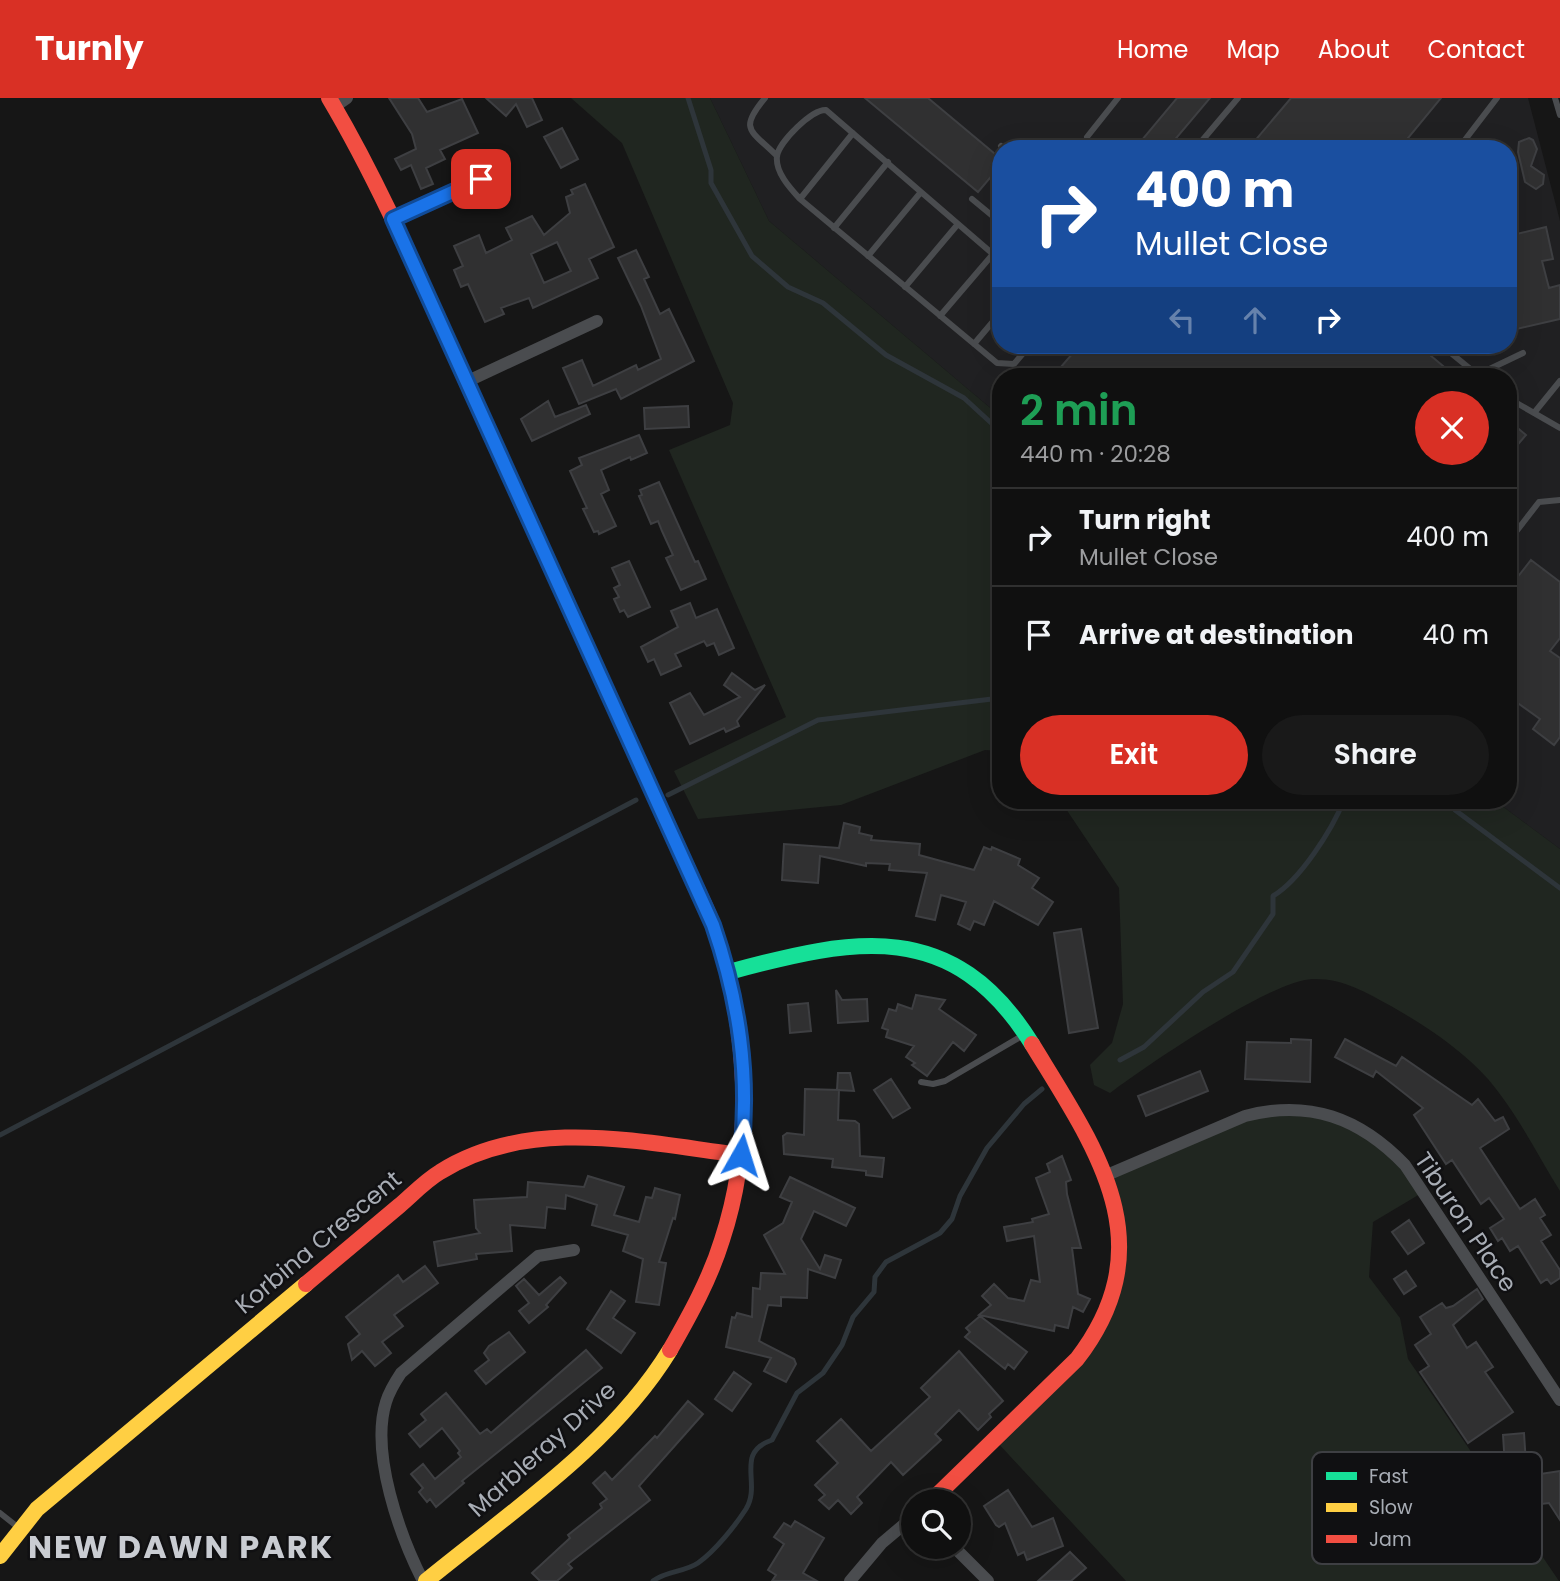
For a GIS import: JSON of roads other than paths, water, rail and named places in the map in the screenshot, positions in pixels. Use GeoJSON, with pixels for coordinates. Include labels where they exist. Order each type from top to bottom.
{"type":"FeatureCollection","features":[{"type":"Feature","properties":{"kind":"street","name":"Marbleray Drive"},"geometry":{"type":"LineString","coordinates":[[336,101],[468,381],[698,890],[729,972],[744,1064],[745,1117],[741,1155],[726,1230],[712,1270],[682,1332],[625,1408],[591,1442],[425,1581]]}},
{"type":"Feature","properties":{"kind":"street"},"geometry":{"type":"LineString","coordinates":[[393,219],[502,170]]}},
{"type":"Feature","properties":{"kind":"street"},"geometry":{"type":"LineString","coordinates":[[468,381],[597,321]]}},
{"type":"Feature","properties":{"kind":"street"},"geometry":{"type":"LineString","coordinates":[[729,972],[844,944],[869,943],[918,951],[946,961],[980,982],[1012,1013],[1107,1175],[1117,1218],[1117,1265],[1104,1316],[1093,1337],[1062,1376],[944,1489]]}},
{"type":"Feature","properties":{"kind":"street","name":"Tiburon Place"},"geometry":{"type":"LineString","coordinates":[[1107,1175],[1245,1116],[1263,1111],[1311,1110],[1372,1134],[1405,1165],[1560,1400]]}},
{"type":"Feature","properties":{"kind":"street","name":"Korbina Crescent"},"geometry":{"type":"LineString","coordinates":[[0,1556],[20,1529],[48,1500],[440,1172],[477,1155],[522,1141],[554,1138],[583,1138],[741,1155]]}},
{"type":"Feature","properties":{"kind":"street"},"geometry":{"type":"LineString","coordinates":[[425,1581],[403,1541],[387,1477],[383,1424],[390,1390],[401,1373],[538,1256],[574,1250]]}},
{"type":"Feature","properties":{"kind":"street"},"geometry":{"type":"LineString","coordinates":[[850,1581],[882,1543],[901,1527]]}},
{"type":"Feature","properties":{"kind":"street"},"geometry":{"type":"LineString","coordinates":[[966,1559],[988,1581]]}},
{"type":"Feature","properties":{"kind":"lane"},"geometry":{"type":"LineString","coordinates":[[765,98],[750,116],[749,123],[753,132],[777,156],[786,183],[800,199],[1004,366],[1014,364],[1022,354]]}},
{"type":"Feature","properties":{"kind":"lane"},"geometry":{"type":"LineString","coordinates":[[1087,137],[1118,98]]}},
{"type":"Feature","properties":{"kind":"lane"},"geometry":{"type":"LineString","coordinates":[[1203,140],[1238,98]]}},
{"type":"Feature","properties":{"kind":"lane"},"geometry":{"type":"LineString","coordinates":[[1465,140],[1497,98]]}},
{"type":"Feature","properties":{"kind":"lane"},"geometry":{"type":"LineString","coordinates":[[1555,98],[1560,116]]}},
{"type":"Feature","properties":{"kind":"lane"},"geometry":{"type":"LineString","coordinates":[[777,156],[817,110],[826,110],[992,253]]}},
{"type":"Feature","properties":{"kind":"lane"},"geometry":{"type":"LineString","coordinates":[[800,199],[853,133]]}},
{"type":"Feature","properties":{"kind":"lane"},"geometry":{"type":"LineString","coordinates":[[834,228],[888,162]]}},
{"type":"Feature","properties":{"kind":"lane"},"geometry":{"type":"LineString","coordinates":[[868,256],[921,192]]}},
{"type":"Feature","properties":{"kind":"lane"},"geometry":{"type":"LineString","coordinates":[[972,199],[992,216]]}},
{"type":"Feature","properties":{"kind":"lane"},"geometry":{"type":"LineString","coordinates":[[905,287],[958,225]]}},
{"type":"Feature","properties":{"kind":"lane"},"geometry":{"type":"LineString","coordinates":[[940,316],[992,255]]}},
{"type":"Feature","properties":{"kind":"lane"},"geometry":{"type":"LineString","coordinates":[[974,344],[992,323]]}},
{"type":"Feature","properties":{"kind":"lane"},"geometry":{"type":"LineString","coordinates":[[1494,368],[1523,353]]}},
{"type":"Feature","properties":{"kind":"lane"},"geometry":{"type":"LineString","coordinates":[[1452,354],[1468,368]]}},
{"type":"Feature","properties":{"kind":"lane"},"geometry":{"type":"LineString","coordinates":[[1534,413],[1560,381]]}},
{"type":"Feature","properties":{"kind":"lane"},"geometry":{"type":"LineString","coordinates":[[1517,403],[1560,428]]}},
{"type":"Feature","properties":{"kind":"lane"},"geometry":{"type":"LineString","coordinates":[[1517,530],[1539,502],[1560,500]]}},
{"type":"Feature","properties":{"kind":"lane"},"geometry":{"type":"LineString","coordinates":[[921,1082],[933,1084],[945,1081],[1026,1034]]}},
{"type":"Feature","properties":{"kind":"lane"},"geometry":{"type":"LineString","coordinates":[[0,1513],[20,1529]]}},
{"type":"Feature","properties":{"kind":"waterway"},"geometry":{"type":"LineString","coordinates":[[688,98],[711,170],[711,183],[752,256],[788,287],[823,303],[886,355],[964,398],[992,424]]}},
{"type":"Feature","properties":{"kind":"waterway"},"geometry":{"type":"LineString","coordinates":[[668,795],[818,720],[992,699]]}},
{"type":"Feature","properties":{"kind":"waterway"},"geometry":{"type":"LineString","coordinates":[[0,1135],[636,800]]}},
{"type":"Feature","properties":{"kind":"waterway"},"geometry":{"type":"LineString","coordinates":[[1120,1060],[1144,1047],[1203,992],[1233,972],[1273,914],[1273,896],[1304,867],[1340,809]]}},
{"type":"Feature","properties":{"kind":"waterway"},"geometry":{"type":"LineString","coordinates":[[1454,809],[1560,888]]}},
{"type":"Feature","properties":{"kind":"waterway"},"geometry":{"type":"LineString","coordinates":[[653,1581],[698,1563],[730,1530],[750,1499],[751,1461],[754,1453],[772,1440],[797,1393],[823,1373],[842,1345],[853,1317],[874,1292],[875,1277],[886,1262],[940,1233],[952,1219],[960,1196],[987,1148],[1024,1104],[1042,1089]]}},
{"type":"Feature","properties":{"kind":"district","name":"NEW DAWN PARK"},"geometry":{"type":"Point","coordinates":[181,1546]}}]}
